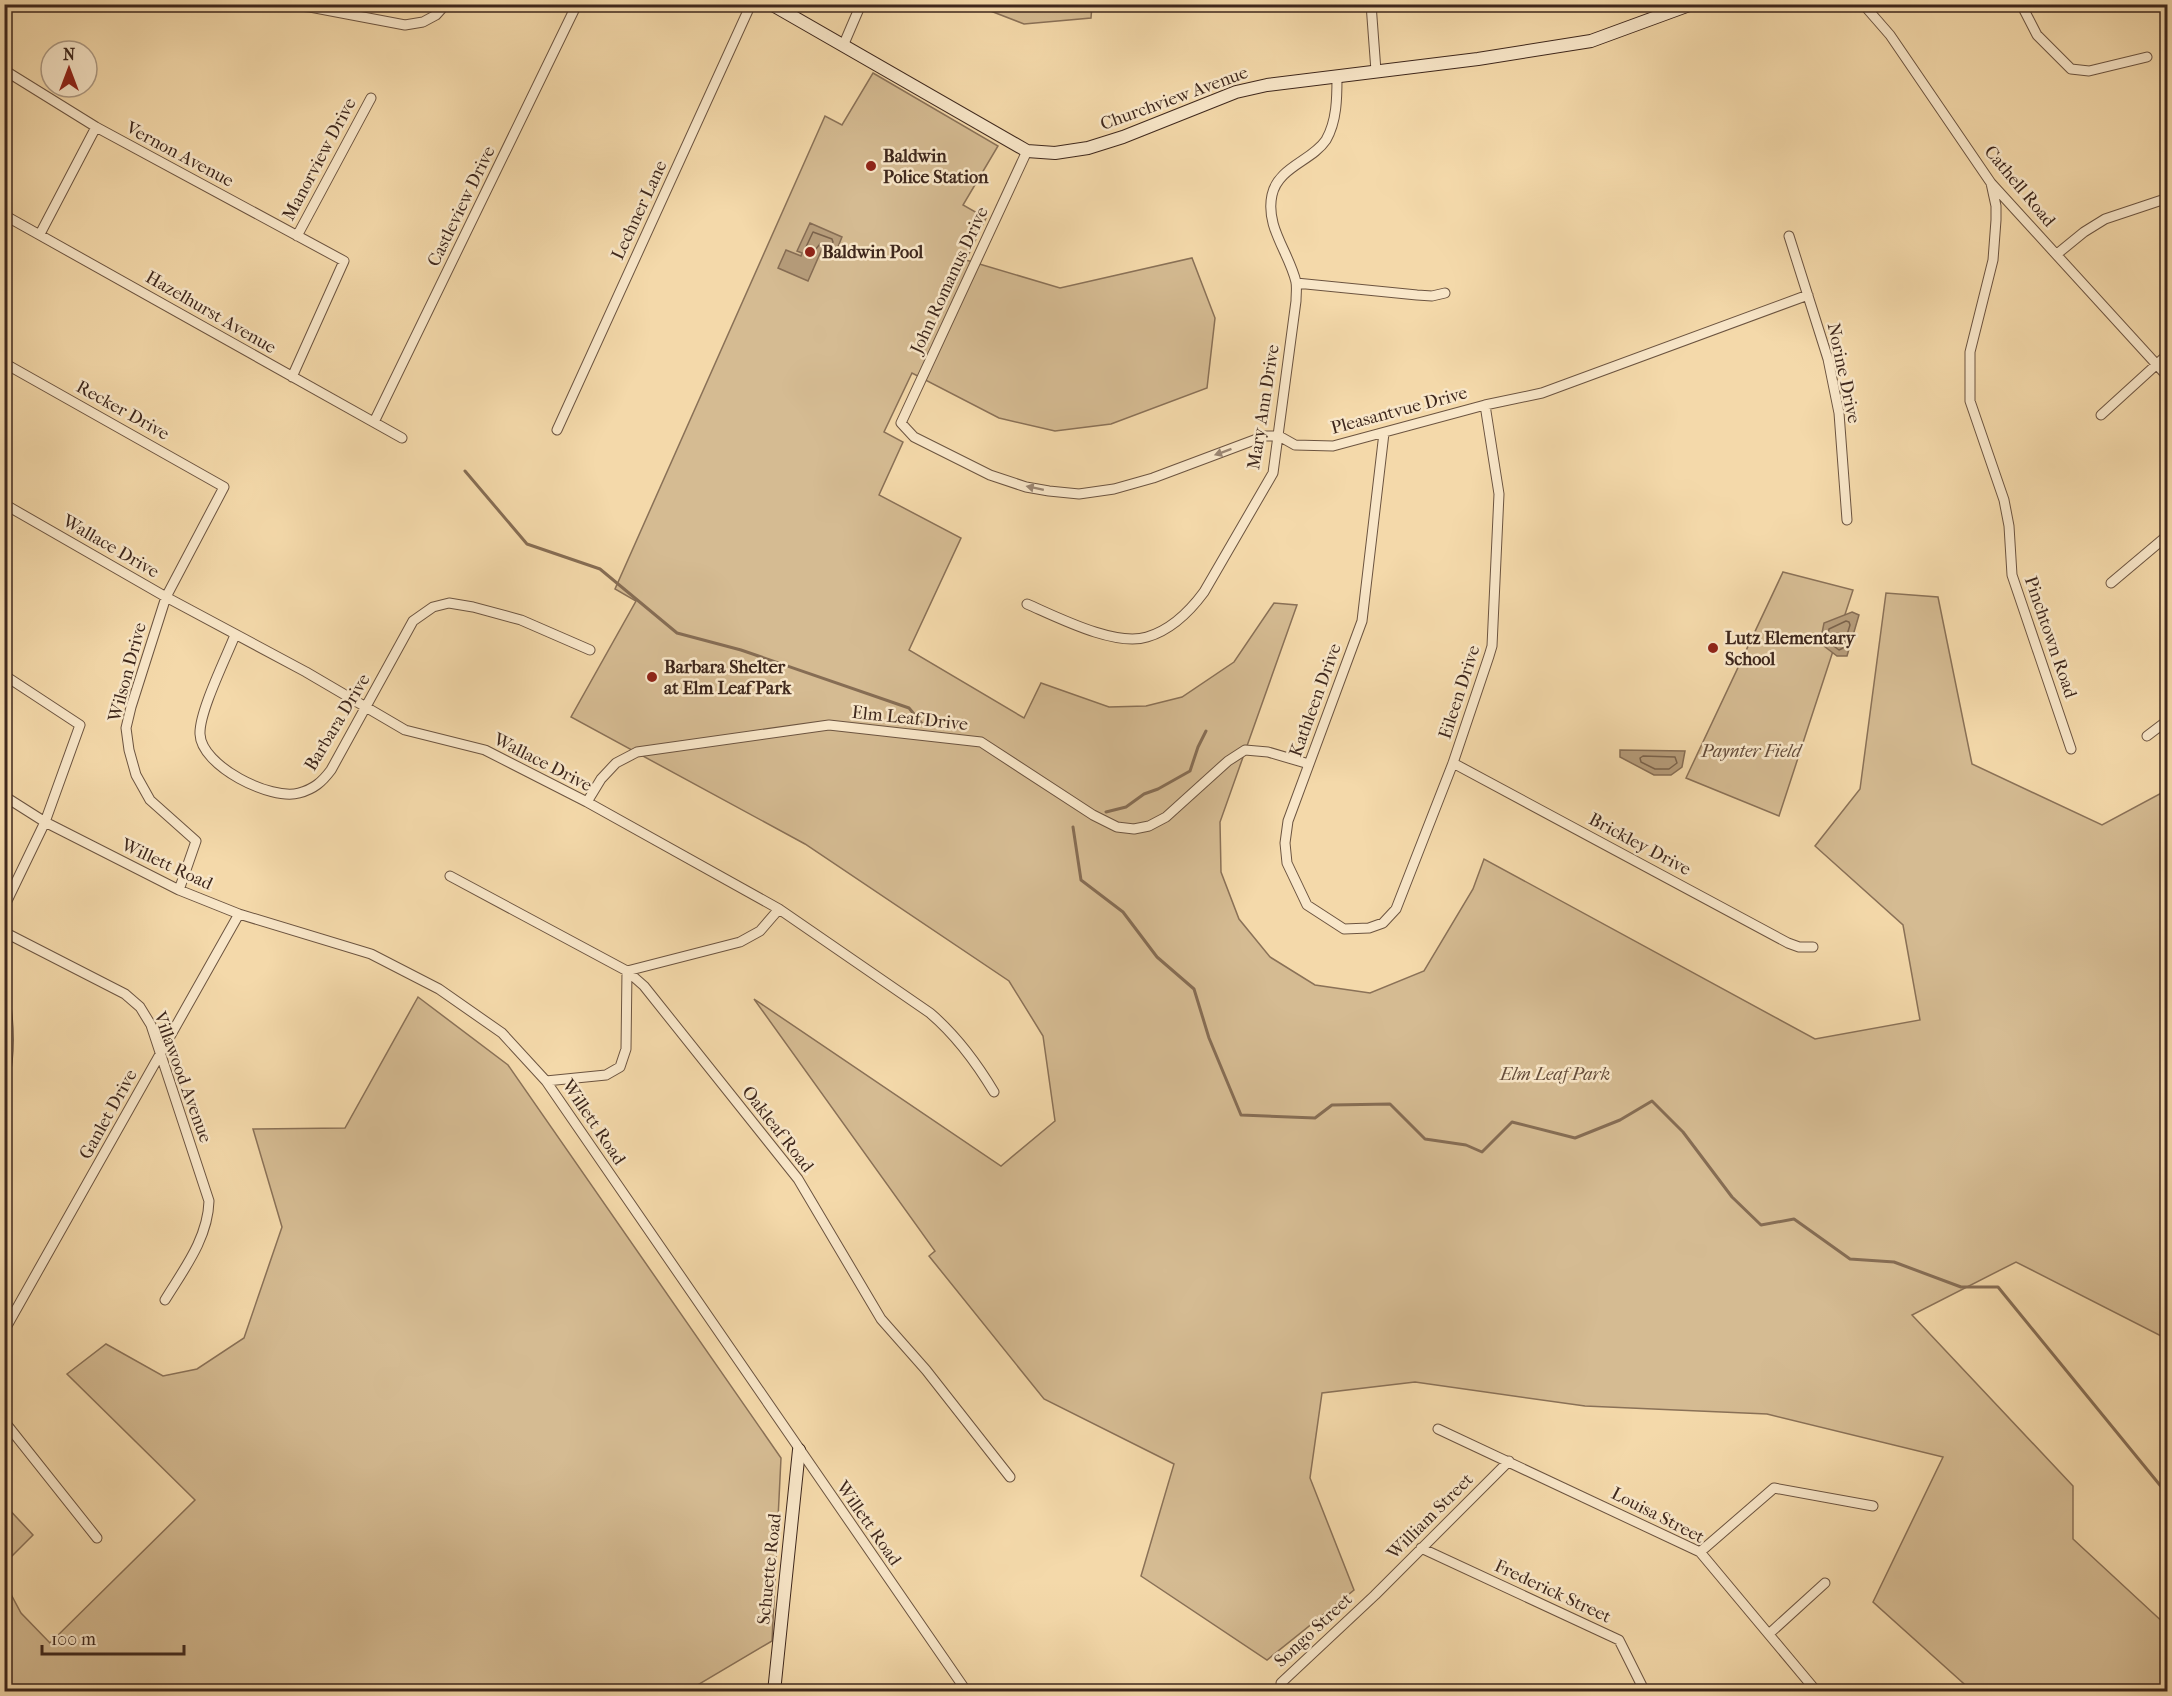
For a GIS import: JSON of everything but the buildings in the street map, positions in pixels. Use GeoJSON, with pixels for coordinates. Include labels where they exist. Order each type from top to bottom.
{"type":"FeatureCollection","features":[{"type":"Feature","properties":{"kind":"street"},"geometry":{"type":"LineString","coordinates":[[276,4],[310,6],[405,25],[423,22],[436,15],[446,4]]}},
{"type":"Feature","properties":{"kind":"street","name":"Castleview Drive"},"geometry":{"type":"LineString","coordinates":[[374,422],[577,4]]}},
{"type":"Feature","properties":{"kind":"street","name":"Lechner Lane"},"geometry":{"type":"LineString","coordinates":[[557,430],[751,4]]}},
{"type":"Feature","properties":{"kind":"street","name":"Churchview Avenue"},"geometry":{"type":"LineString","coordinates":[[771,4],[1027,151],[1055,153],[1088,148],[1123,137],[1236,92],[1267,85],[1478,59],[1591,41],[1692,4]]}},
{"type":"Feature","properties":{"kind":"street"},"geometry":{"type":"LineString","coordinates":[[843,46],[861,4]]}},
{"type":"Feature","properties":{"kind":"street"},"geometry":{"type":"LineString","coordinates":[[1371,4],[1376,71]]}},
{"type":"Feature","properties":{"kind":"street","name":"Cathell Road"},"geometry":{"type":"LineString","coordinates":[[1863,4],[1890,35],[1991,183],[2154,365],[2168,377]]}},
{"type":"Feature","properties":{"kind":"street"},"geometry":{"type":"LineString","coordinates":[[2021,4],[2037,35],[2071,69],[2089,71],[2147,57]]}},
{"type":"Feature","properties":{"kind":"street","name":"Vernon Avenue"},"geometry":{"type":"LineString","coordinates":[[4,70],[96,127],[344,261],[292,377]]}},
{"type":"Feature","properties":{"kind":"street","name":"Mary Ann Drive"},"geometry":{"type":"LineString","coordinates":[[1027,604],[1096,633],[1122,638],[1146,638],[1172,625],[1191,609],[1204,592],[1273,473],[1296,301],[1296,283],[1271,218],[1273,191],[1291,168],[1318,149],[1327,138],[1334,118],[1337,77]]}},
{"type":"Feature","properties":{"kind":"street","name":"Manorview Drive"},"geometry":{"type":"LineString","coordinates":[[297,236],[371,98]]}},
{"type":"Feature","properties":{"kind":"street"},"geometry":{"type":"LineString","coordinates":[[39,234],[96,127]]}},
{"type":"Feature","properties":{"kind":"street","name":"John Romanus Drive"},"geometry":{"type":"LineString","coordinates":[[901,423],[1027,151]]}},
{"type":"Feature","properties":{"kind":"street","name":"Pinchtown Road"},"geometry":{"type":"LineString","coordinates":[[1991,183],[1996,213],[1993,260],[1970,352],[1970,401],[2004,500],[2009,526],[2012,575],[2070,749]]}},
{"type":"Feature","properties":{"kind":"street"},"geometry":{"type":"LineString","coordinates":[[2057,254],[2084,232],[2105,219],[2168,198]]}},
{"type":"Feature","properties":{"kind":"street","name":"Hazelhurst Avenue"},"geometry":{"type":"LineString","coordinates":[[4,215],[402,438]]}},
{"type":"Feature","properties":{"kind":"street","name":"Norine Drive"},"geometry":{"type":"LineString","coordinates":[[1789,236],[1828,359],[1839,413],[1847,520]]}},
{"type":"Feature","properties":{"kind":"street"},"geometry":{"type":"LineString","coordinates":[[1296,283],[1432,296],[1445,292]]}},
{"type":"Feature","properties":{"kind":"street","name":"Pleasantvue Drive"},"geometry":{"type":"LineString","coordinates":[[901,423],[914,437],[990,475],[1026,487],[1079,494],[1114,489],[1153,478],[1265,436],[1279,436],[1295,445],[1333,446],[1485,405],[1542,393],[1808,295]]}},
{"type":"Feature","properties":{"kind":"street"},"geometry":{"type":"LineString","coordinates":[[2101,415],[2168,354]]}},
{"type":"Feature","properties":{"kind":"street","name":"Recker Drive"},"geometry":{"type":"LineString","coordinates":[[4,363],[224,487]]}},
{"type":"Feature","properties":{"kind":"street","name":"Eileen Drive"},"geometry":{"type":"LineString","coordinates":[[1369,928],[1383,923],[1396,909],[1453,763],[1492,646],[1499,494],[1485,405]]}},
{"type":"Feature","properties":{"kind":"street","name":"Kathleen Drive"},"geometry":{"type":"LineString","coordinates":[[1369,928],[1344,929],[1307,904],[1287,863],[1286,843],[1288,821],[1362,621],[1384,433]]}},
{"type":"Feature","properties":{"kind":"street","name":"Wilson Drive"},"geometry":{"type":"LineString","coordinates":[[179,890],[196,842],[150,800],[136,775],[126,728],[166,597],[224,487]]}},
{"type":"Feature","properties":{"kind":"street","name":"Wallace Drive"},"geometry":{"type":"LineString","coordinates":[[4,504],[166,597],[306,672],[405,730],[485,750],[587,802],[779,909],[930,1013],[950,1030],[973,1058],[994,1092]]}},
{"type":"Feature","properties":{"kind":"street"},"geometry":{"type":"LineString","coordinates":[[2111,583],[2168,535]]}},
{"type":"Feature","properties":{"kind":"street","name":"Barbara Drive"},"geometry":{"type":"LineString","coordinates":[[235,635],[202,719],[200,736],[205,750],[218,765],[259,788],[276,793],[297,794],[319,785],[331,770],[413,621],[433,607],[449,603],[521,620],[590,650]]}},
{"type":"Feature","properties":{"kind":"street"},"geometry":{"type":"LineString","coordinates":[[4,675],[80,725],[45,822],[4,907]]}},
{"type":"Feature","properties":{"kind":"street"},"geometry":{"type":"LineString","coordinates":[[2147,736],[2168,720]]}},
{"type":"Feature","properties":{"kind":"street","name":"Elm Leaf Drive"},"geometry":{"type":"LineString","coordinates":[[587,802],[601,779],[616,763],[637,752],[829,725],[981,742],[1093,815],[1117,827],[1134,829],[1149,826],[1166,817],[1228,760],[1245,750],[1268,752],[1309,764]]}},
{"type":"Feature","properties":{"kind":"street","name":"Brickley Drive"},"geometry":{"type":"LineString","coordinates":[[1453,763],[1788,943],[1799,948],[1813,947]]}},
{"type":"Feature","properties":{"kind":"street","name":"Willett Road"},"geometry":{"type":"LineString","coordinates":[[4,796],[45,822],[179,890],[239,914],[371,954],[439,989],[502,1033],[546,1081],[967,1692]]}},
{"type":"Feature","properties":{"kind":"street","name":"Oakleaf Road"},"geometry":{"type":"LineString","coordinates":[[450,876],[627,971],[644,986],[798,1179],[881,1319],[926,1370],[1010,1477]]}},
{"type":"Feature","properties":{"kind":"street"},"geometry":{"type":"LineString","coordinates":[[546,1081],[606,1075],[620,1067],[626,1049],[627,971],[740,942],[760,931],[779,909]]}},
{"type":"Feature","properties":{"kind":"street","name":"Ganlet Drive"},"geometry":{"type":"LineString","coordinates":[[4,1331],[239,914]]}},
{"type":"Feature","properties":{"kind":"street","name":"Villawood Avenue"},"geometry":{"type":"LineString","coordinates":[[4,932],[124,994],[140,1007],[151,1025],[208,1201],[208,1217],[202,1237],[165,1300]]}},
{"type":"Feature","properties":{"kind":"street"},"geometry":{"type":"LineString","coordinates":[[4,991],[9,1025],[8,1067],[4,1081]]}},
{"type":"Feature","properties":{"kind":"street"},"geometry":{"type":"LineString","coordinates":[[4,1421],[97,1538]]}},
{"type":"Feature","properties":{"kind":"street","name":"Louisa Street"},"geometry":{"type":"LineString","coordinates":[[1438,1429],[1700,1552],[1817,1692]]}},
{"type":"Feature","properties":{"kind":"street","name":"Schuette Road"},"geometry":{"type":"LineString","coordinates":[[774,1692],[799,1450]]}},
{"type":"Feature","properties":{"kind":"street","name":"William Street"},"geometry":{"type":"LineString","coordinates":[[1375,1595],[1509,1461]]}},
{"type":"Feature","properties":{"kind":"street"},"geometry":{"type":"LineString","coordinates":[[1700,1552],[1774,1488],[1873,1506]]}},
{"type":"Feature","properties":{"kind":"street","name":"Frederick Street"},"geometry":{"type":"LineString","coordinates":[[1421,1548],[1620,1640],[1645,1692]]}},
{"type":"Feature","properties":{"kind":"street"},"geometry":{"type":"LineString","coordinates":[[1770,1634],[1825,1583]]}},
{"type":"Feature","properties":{"kind":"street","name":"Songo Street"},"geometry":{"type":"LineString","coordinates":[[1281,1692],[1281,1683],[1375,1595]]}},
{"type":"Feature","properties":{"kind":"green space"},"geometry":{"type":"Polygon","coordinates":[[[975,5],[1092,5],[1091,18],[1024,24],[975,5]]]}},
{"type":"Feature","properties":{"kind":"green space","name":"Elm Leaf Park"},"geometry":{"type":"Polygon","coordinates":[[[873,73],[998,146],[963,205],[986,218],[966,260],[1060,288],[1192,258],[1215,318],[1207,388],[1111,424],[1055,431],[999,418],[912,373],[884,432],[903,442],[879,495],[961,538],[909,650],[1024,718],[1041,683],[1109,707],[1146,706],[1182,697],[1234,662],[1274,603],[1297,605],[1220,822],[1221,872],[1239,919],[1270,957],[1315,985],[1370,993],[1424,971],[1473,889],[1484,859],[1815,1039],[1920,1020],[1903,925],[1815,846],[1860,789],[1886,593],[1938,597],[1972,764],[2102,825],[2167,790],[2167,1339],[2016,1262],[1912,1315],[2073,1486],[2073,1539],[2167,1626],[2167,1691],[1972,1691],[1873,1602],[1943,1457],[1767,1414],[1585,1406],[1415,1382],[1322,1393],[1310,1478],[1354,1590],[1267,1660],[1141,1576],[1174,1464],[1044,1399],[929,1256],[935,1251],[754,999],[1001,1166],[1055,1121],[1043,1036],[1009,981],[805,844],[571,717],[636,601],[615,589],[825,116],[842,125],[873,73]]]}},
{"type":"Feature","properties":{"kind":"green space","name":"Paynter Field"},"geometry":{"type":"Polygon","coordinates":[[[1783,572],[1853,590],[1779,816],[1686,778],[1783,572]]]}},
{"type":"Feature","properties":{"kind":"green space"},"geometry":{"type":"Polygon","coordinates":[[[418,997],[508,1065],[781,1458],[772,1641],[694,1687],[695,1691],[5,1691],[5,1583],[21,1613],[50,1643],[195,1500],[67,1374],[106,1344],[163,1376],[197,1369],[244,1338],[282,1227],[253,1129],[345,1128],[418,997]]]}},
{"type":"Feature","properties":{"kind":"green space"},"geometry":{"type":"Polygon","coordinates":[[[5,1505],[33,1535],[5,1563],[5,1505]]]}},
{"type":"Feature","properties":{"kind":"water","name":"Baldwin Pool"},"geometry":{"type":"Polygon","coordinates":[[[810,223],[842,237],[835,254],[822,249],[808,281],[778,268],[786,250],[801,256],[802,253],[797,251],[810,223]]]}},
{"type":"Feature","properties":{"kind":"water"},"geometry":{"type":"Polygon","coordinates":[[[1852,612],[1859,615],[1847,656],[1837,656],[1820,643],[1824,623],[1852,612]]]}},
{"type":"Feature","properties":{"kind":"water"},"geometry":{"type":"Polygon","coordinates":[[[1620,750],[1685,751],[1682,767],[1671,775],[1654,775],[1620,757],[1620,750]]]}},
{"type":"Feature","properties":{"kind":"waterway"},"geometry":{"type":"LineString","coordinates":[[465,471],[527,544],[600,569],[677,633],[741,650],[909,708],[924,726]]}},
{"type":"Feature","properties":{"kind":"waterway"},"geometry":{"type":"LineString","coordinates":[[1106,812],[1126,807],[1144,794],[1190,771],[1206,731]]}},
{"type":"Feature","properties":{"kind":"waterway"},"geometry":{"type":"LineString","coordinates":[[1073,827],[1081,880],[1123,912],[1157,957],[1194,989],[1209,1038],[1241,1115],[1315,1118],[1332,1105],[1390,1104],[1425,1139],[1466,1145],[1482,1152],[1512,1122],[1575,1138],[1620,1120],[1652,1101],[1683,1132],[1732,1197],[1761,1225],[1794,1219],[1850,1259],[1894,1262],[1961,1287],[1998,1287],[2168,1495]]}},
{"type":"Feature","properties":{"kind":"place","name":"Baldwin Police Station"},"geometry":{"type":"Point","coordinates":[871,166]}},
{"type":"Feature","properties":{"kind":"place","name":"Baldwin Pool"},"geometry":{"type":"Point","coordinates":[810,252]}},
{"type":"Feature","properties":{"kind":"place","name":"Lutz Elementary School"},"geometry":{"type":"Point","coordinates":[1713,648]}},
{"type":"Feature","properties":{"kind":"place","name":"Barbara Shelter at Elm Leaf Park"},"geometry":{"type":"Point","coordinates":[652,677]}}]}
